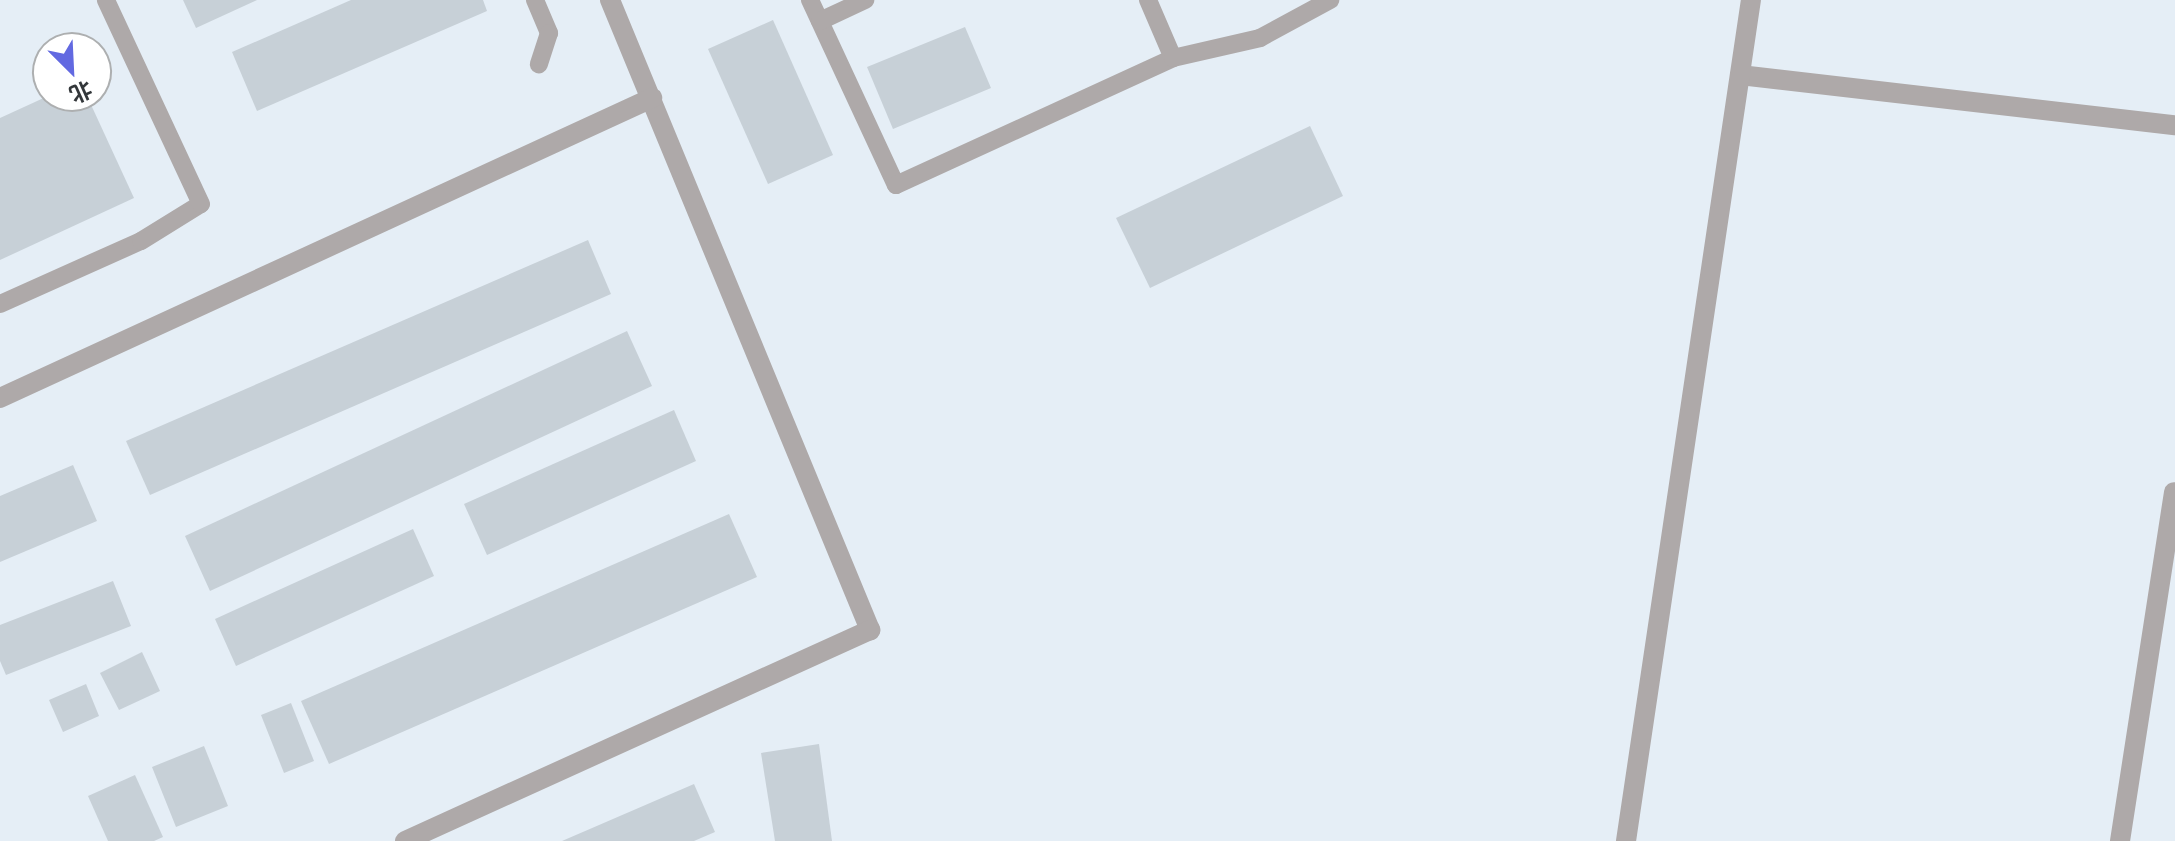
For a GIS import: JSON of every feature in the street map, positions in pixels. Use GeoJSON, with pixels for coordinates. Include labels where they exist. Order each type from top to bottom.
{"type":"FeatureCollection","features":[{"type":"Feature","properties":{"kind":"street"},"geometry":{"type":"LineString","coordinates":[[405,841],[870,630],[610,0]]}},
{"type":"Feature","properties":{"kind":"street"},"geometry":{"type":"LineString","coordinates":[[1626,841],[1751,0]]}},
{"type":"Feature","properties":{"kind":"street"},"geometry":{"type":"LineString","coordinates":[[1740,75],[2175,125]]}},
{"type":"Feature","properties":{"kind":"street"},"geometry":{"type":"LineString","coordinates":[[0,398],[652,98]]}},
{"type":"Feature","properties":{"kind":"street"},"geometry":{"type":"LineString","coordinates":[[2120,841],[2174,492]]}},
{"type":"Feature","properties":{"kind":"lane"},"geometry":{"type":"LineString","coordinates":[[0,304],[141,241],[201,204],[106,0]]}},
{"type":"Feature","properties":{"kind":"lane"},"geometry":{"type":"LineString","coordinates":[[535,0],[549,33],[539,64]]}},
{"type":"Feature","properties":{"kind":"lane"},"geometry":{"type":"LineString","coordinates":[[810,0],[896,185],[1173,58],[1260,38],[1330,0]]}},
{"type":"Feature","properties":{"kind":"lane"},"geometry":{"type":"LineString","coordinates":[[820,21],[865,0]]}},
{"type":"Feature","properties":{"kind":"lane"},"geometry":{"type":"LineString","coordinates":[[1148,0],[1173,58]]}},
{"type":"Feature","properties":{"kind":"building"},"geometry":{"type":"Polygon","coordinates":[[[183,0],[257,0],[196,28],[183,0]]]}},
{"type":"Feature","properties":{"kind":"building"},"geometry":{"type":"Polygon","coordinates":[[[351,0],[483,0],[487,11],[257,111],[232,52],[351,0]]]}},
{"type":"Feature","properties":{"kind":"building"},"geometry":{"type":"Polygon","coordinates":[[[773,20],[833,155],[768,184],[708,49],[773,20]]]}},
{"type":"Feature","properties":{"kind":"building"},"geometry":{"type":"Polygon","coordinates":[[[965,27],[991,88],[893,129],[867,67],[965,27]]]}},
{"type":"Feature","properties":{"kind":"building"},"geometry":{"type":"Polygon","coordinates":[[[32,103],[32,112],[94,112],[134,198],[0,260],[0,118],[32,103]]]}},
{"type":"Feature","properties":{"kind":"building"},"geometry":{"type":"Polygon","coordinates":[[[1310,126],[1343,196],[1150,288],[1116,218],[1310,126]]]}},
{"type":"Feature","properties":{"kind":"building"},"geometry":{"type":"Polygon","coordinates":[[[588,240],[611,294],[150,495],[126,441],[588,240]]]}},
{"type":"Feature","properties":{"kind":"building"},"geometry":{"type":"Polygon","coordinates":[[[627,331],[652,386],[210,591],[185,536],[627,331]]]}},
{"type":"Feature","properties":{"kind":"building"},"geometry":{"type":"Polygon","coordinates":[[[674,410],[696,461],[487,555],[464,504],[674,410]]]}},
{"type":"Feature","properties":{"kind":"building"},"geometry":{"type":"Polygon","coordinates":[[[73,465],[97,521],[0,562],[0,496],[73,465]]]}},
{"type":"Feature","properties":{"kind":"building"},"geometry":{"type":"Polygon","coordinates":[[[729,514],[757,577],[329,764],[301,701],[729,514]]]}},
{"type":"Feature","properties":{"kind":"building"},"geometry":{"type":"Polygon","coordinates":[[[413,529],[434,576],[236,666],[215,619],[413,529]]]}},
{"type":"Feature","properties":{"kind":"building"},"geometry":{"type":"Polygon","coordinates":[[[113,581],[131,626],[6,675],[0,661],[0,625],[113,581]]]}},
{"type":"Feature","properties":{"kind":"building"},"geometry":{"type":"Polygon","coordinates":[[[142,652],[160,691],[119,710],[100,673],[142,652]]]}},
{"type":"Feature","properties":{"kind":"building"},"geometry":{"type":"Polygon","coordinates":[[[86,684],[99,716],[63,732],[49,700],[86,684]]]}},
{"type":"Feature","properties":{"kind":"building"},"geometry":{"type":"Polygon","coordinates":[[[291,703],[314,761],[284,773],[261,715],[291,703]]]}},
{"type":"Feature","properties":{"kind":"building"},"geometry":{"type":"Polygon","coordinates":[[[819,744],[832,841],[775,841],[761,753],[819,744]]]}},
{"type":"Feature","properties":{"kind":"building"},"geometry":{"type":"Polygon","coordinates":[[[204,746],[228,806],[176,827],[152,767],[204,746]]]}},
{"type":"Feature","properties":{"kind":"building"},"geometry":{"type":"Polygon","coordinates":[[[135,775],[163,837],[154,841],[108,841],[88,796],[135,775]]]}},
{"type":"Feature","properties":{"kind":"building"},"geometry":{"type":"Polygon","coordinates":[[[694,784],[715,832],[694,841],[562,841],[694,784]]]}}]}
